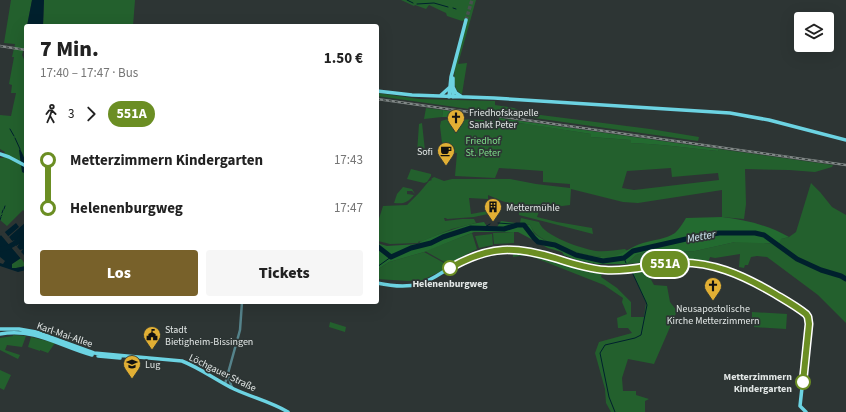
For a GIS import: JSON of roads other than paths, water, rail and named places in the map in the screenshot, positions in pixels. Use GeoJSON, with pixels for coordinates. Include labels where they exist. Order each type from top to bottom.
{"type":"FeatureCollection","features":[{"type":"Feature","properties":{"kind":"main road"},"geometry":{"type":"LineString","coordinates":[[451,97],[452,72],[466,20]]}},
{"type":"Feature","properties":{"kind":"main road"},"geometry":{"type":"LineString","coordinates":[[439,97],[451,87]]}},
{"type":"Feature","properties":{"kind":"main road"},"geometry":{"type":"LineString","coordinates":[[451,87],[456,93],[463,97]]}},
{"type":"Feature","properties":{"kind":"main road"},"geometry":{"type":"LineString","coordinates":[[379,92],[439,97],[463,97],[730,113],[769,120],[846,140]]}},
{"type":"Feature","properties":{"kind":"main road"},"geometry":{"type":"LineString","coordinates":[[1,154],[24,165]]}},
{"type":"Feature","properties":{"kind":"main road"},"geometry":{"type":"LineString","coordinates":[[379,283],[399,286],[418,284],[436,277],[461,262],[475,256],[502,249],[528,251],[579,266],[605,270],[632,270],[671,263],[695,263],[721,268],[766,289],[806,314],[808,317],[809,324],[800,406],[806,412]]}},
{"type":"Feature","properties":{"kind":"main road","name":"Karl-Mai-Allee"},"geometry":{"type":"LineString","coordinates":[[0,329],[36,333],[64,344],[94,353],[125,357],[172,359]]}},
{"type":"Feature","properties":{"kind":"main road","name":"Karl-Mai-Allee"},"geometry":{"type":"LineString","coordinates":[[0,334],[24,331]]}},
{"type":"Feature","properties":{"kind":"main road","name":"Löchgauer Straße"},"geometry":{"type":"LineString","coordinates":[[172,359],[192,365],[236,390],[268,402],[288,412]]}},
{"type":"Feature","properties":{"kind":"street"},"geometry":{"type":"LineString","coordinates":[[225,384],[240,329],[242,304]]}},
{"type":"Feature","properties":{"kind":"street"},"geometry":{"type":"LineString","coordinates":[[228,375],[231,385],[236,390]]}},
{"type":"Feature","properties":{"kind":"water"},"geometry":{"type":"Polygon","coordinates":[[[32,0],[44,0],[43,24],[27,24],[32,0]]]}},
{"type":"Feature","properties":{"kind":"water"},"geometry":{"type":"Polygon","coordinates":[[[20,149],[24,158],[24,173],[22,172],[20,149]]]}},
{"type":"Feature","properties":{"kind":"water"},"geometry":{"type":"Polygon","coordinates":[[[16,223],[19,227],[5,239],[21,258],[12,264],[12,268],[24,266],[24,270],[18,272],[0,266],[0,263],[3,264],[5,261],[0,257],[0,236],[16,223]]]}},
{"type":"Feature","properties":{"kind":"water"},"geometry":{"type":"Polygon","coordinates":[[[24,224],[24,255],[21,252],[23,249],[20,250],[17,247],[19,244],[16,246],[13,242],[15,240],[12,241],[9,237],[24,224]]]}},
{"type":"Feature","properties":{"kind":"waterway"},"geometry":{"type":"LineString","coordinates":[[407,0],[413,3]]}},
{"type":"Feature","properties":{"kind":"waterway"},"geometry":{"type":"LineString","coordinates":[[417,4],[434,3],[448,7]]}},
{"type":"Feature","properties":{"kind":"waterway"},"geometry":{"type":"LineString","coordinates":[[10,129],[14,136]]}},
{"type":"Feature","properties":{"kind":"waterway"},"geometry":{"type":"LineString","coordinates":[[15,138],[20,149]]}},
{"type":"Feature","properties":{"kind":"waterway"},"geometry":{"type":"LineString","coordinates":[[498,223],[517,225]]}},
{"type":"Feature","properties":{"kind":"waterway","name":"Metter"},"geometry":{"type":"LineString","coordinates":[[483,228],[490,224]]}},
{"type":"Feature","properties":{"kind":"waterway","name":"Metter"},"geometry":{"type":"LineString","coordinates":[[379,248],[391,257],[411,248],[431,243],[443,237],[471,228],[504,229],[517,225],[524,225],[538,242],[555,245],[576,255],[603,261],[624,258],[633,251],[686,239],[719,233],[755,233],[764,235],[797,259],[846,279]]}},
{"type":"Feature","properties":{"kind":"waterway"},"geometry":{"type":"LineString","coordinates":[[0,249],[11,246],[24,236]]}},
{"type":"Feature","properties":{"kind":"waterway"},"geometry":{"type":"LineString","coordinates":[[379,266],[391,257]]}},
{"type":"Feature","properties":{"kind":"waterway","name":"Metter"},"geometry":{"type":"LineString","coordinates":[[624,258],[626,263]]}},
{"type":"Feature","properties":{"kind":"waterway"},"geometry":{"type":"LineString","coordinates":[[615,412],[609,397],[600,353],[605,345],[635,338],[641,335],[647,305],[632,272]]}},
{"type":"Feature","properties":{"kind":"tunnel"},"geometry":{"type":"LineString","coordinates":[[466,20],[472,0]]}},
{"type":"Feature","properties":{"kind":"railway"},"geometry":{"type":"LineString","coordinates":[[0,46],[24,50]]}},
{"type":"Feature","properties":{"kind":"railway"},"geometry":{"type":"LineString","coordinates":[[379,99],[846,165]]}},
{"type":"Feature","properties":{"kind":"place","name":"Friedhofskapelle Sankt Peter"},"geometry":{"type":"Point","coordinates":[456,133]}},
{"type":"Feature","properties":{"kind":"place","name":"Sofi"},"geometry":{"type":"Point","coordinates":[446,166]}},
{"type":"Feature","properties":{"kind":"place","name":"Mettermühle"},"geometry":{"type":"Point","coordinates":[493,222]}},
{"type":"Feature","properties":{"kind":"place","name":"Helenenburgweg"},"geometry":{"type":"Point","coordinates":[450,268]}},
{"type":"Feature","properties":{"kind":"place","name":"Neusapostolische Kirche Metterzimmern"},"geometry":{"type":"Point","coordinates":[713,301]}},
{"type":"Feature","properties":{"kind":"place","name":"Stadt Bietigheim-Bissingen"},"geometry":{"type":"Point","coordinates":[152,350]}},
{"type":"Feature","properties":{"kind":"place","name":"Lug"},"geometry":{"type":"Point","coordinates":[132,379]}},
{"type":"Feature","properties":{"kind":"place","name":"Metterzimmern Kindergarten"},"geometry":{"type":"Point","coordinates":[803,382]}},
{"type":"Feature","properties":{"kind":"park label","name":"Friedhof St. Peter"},"geometry":{"type":"Point","coordinates":[483,146]}}]}
